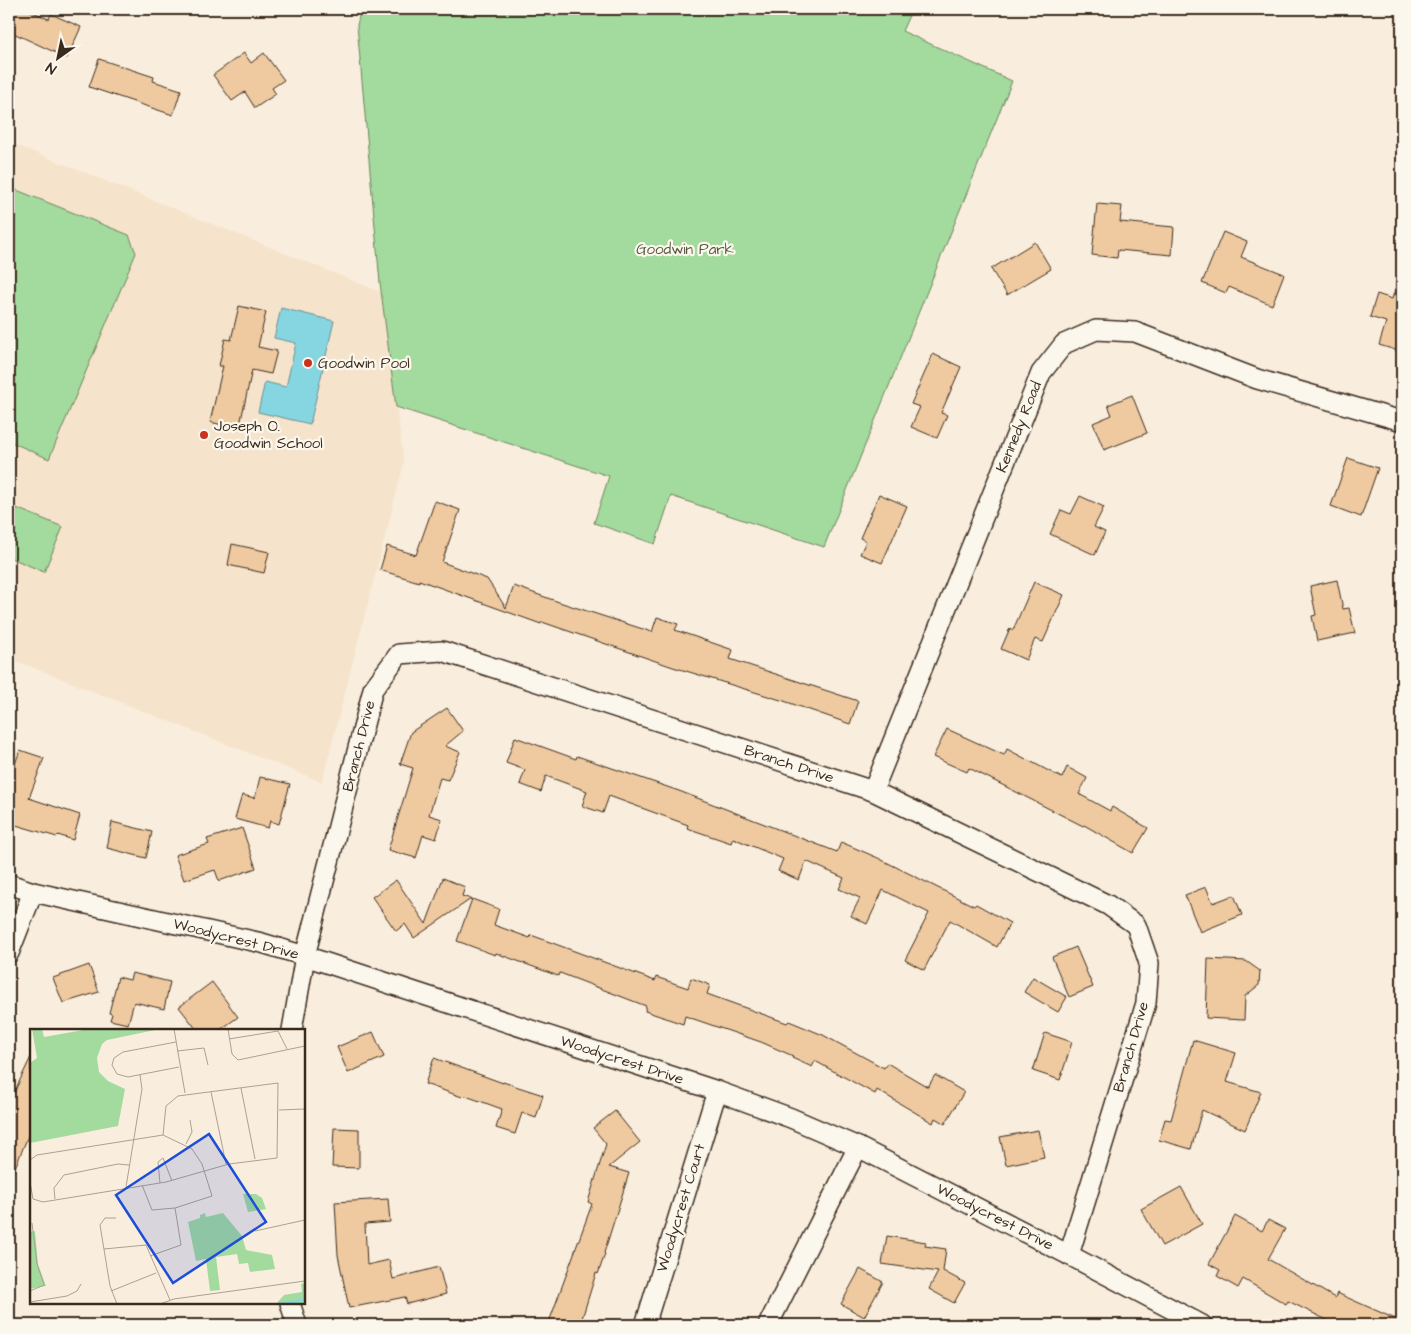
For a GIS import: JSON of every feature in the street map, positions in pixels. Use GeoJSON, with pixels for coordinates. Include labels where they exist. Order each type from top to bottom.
{"type":"FeatureCollection","features":[{"type":"Feature","properties":{"kind":"street","name":"Kennedy Road"},"geometry":{"type":"LineString","coordinates":[[873,791],[1041,373],[1064,344],[1096,330],[1135,332],[1257,379],[1402,421]]}},
{"type":"Feature","properties":{"kind":"street","name":"Branch Drive"},"geometry":{"type":"LineString","coordinates":[[305,956],[373,690],[399,654],[442,651],[873,791],[1108,905],[1136,925],[1149,963],[1146,1003],[1069,1255]]}},
{"type":"Feature","properties":{"kind":"street","name":"Woodycrest Drive"},"geometry":{"type":"LineString","coordinates":[[9,884],[33,892],[262,943],[717,1091],[791,1118],[858,1147],[1202,1325]]}},
{"type":"Feature","properties":{"kind":"street"},"geometry":{"type":"LineString","coordinates":[[9,954],[33,892]]}},
{"type":"Feature","properties":{"kind":"street"},"geometry":{"type":"LineString","coordinates":[[292,1029],[305,956]]}},
{"type":"Feature","properties":{"kind":"street","name":"Woodycrest Court"},"geometry":{"type":"LineString","coordinates":[[645,1325],[717,1091]]}},
{"type":"Feature","properties":{"kind":"street"},"geometry":{"type":"LineString","coordinates":[[768,1325],[858,1147]]}},
{"type":"Feature","properties":{"kind":"street"},"geometry":{"type":"LineString","coordinates":[[290,1304],[297,1325]]}},
{"type":"Feature","properties":{"kind":"shaded area","name":"Joseph O. Goodwin School"},"geometry":{"type":"Polygon","coordinates":[[[9,142],[381,292],[404,463],[322,782],[9,658],[9,142]]]}},
{"type":"Feature","properties":{"kind":"green space","name":"Goodwin Park"},"geometry":{"type":"Polygon","coordinates":[[[361,9],[912,9],[902,31],[1012,81],[824,547],[671,496],[655,544],[594,523],[609,476],[396,407],[380,283],[357,25],[361,9]]]}},
{"type":"Feature","properties":{"kind":"green space"},"geometry":{"type":"Polygon","coordinates":[[[9,187],[129,235],[136,253],[49,459],[9,441],[9,187]]]}},
{"type":"Feature","properties":{"kind":"green space"},"geometry":{"type":"Polygon","coordinates":[[[9,505],[63,527],[44,572],[9,557],[9,505]]]}},
{"type":"Feature","properties":{"kind":"water","name":"Goodwin Pool"},"geometry":{"type":"Polygon","coordinates":[[[281,308],[334,321],[310,424],[258,412],[265,382],[286,387],[296,343],[274,338],[281,308]]]}},
{"type":"Feature","properties":{"kind":"building"},"geometry":{"type":"Polygon","coordinates":[[[9,9],[26,9],[49,19],[51,14],[81,27],[67,58],[9,31],[9,9]]]}},
{"type":"Feature","properties":{"kind":"building"},"geometry":{"type":"Polygon","coordinates":[[[244,53],[251,63],[264,53],[284,80],[272,88],[276,94],[255,108],[245,92],[232,101],[213,75],[244,53]]]}},
{"type":"Feature","properties":{"kind":"building"},"geometry":{"type":"Polygon","coordinates":[[[99,59],[154,77],[153,81],[181,90],[173,115],[89,87],[99,59]]]}},
{"type":"Feature","properties":{"kind":"building"},"geometry":{"type":"Polygon","coordinates":[[[1097,204],[1122,206],[1120,222],[1174,227],[1172,255],[1118,250],[1117,258],[1092,255],[1097,204]]]}},
{"type":"Feature","properties":{"kind":"building"},"geometry":{"type":"Polygon","coordinates":[[[1223,232],[1247,242],[1241,257],[1284,274],[1272,305],[1229,287],[1226,293],[1202,283],[1223,232]]]}},
{"type":"Feature","properties":{"kind":"building"},"geometry":{"type":"Polygon","coordinates":[[[1035,242],[1051,269],[1007,295],[991,269],[1035,242]]]}},
{"type":"Feature","properties":{"kind":"building"},"geometry":{"type":"Polygon","coordinates":[[[1397,282],[1402,283],[1402,352],[1379,345],[1386,322],[1370,317],[1377,294],[1392,299],[1397,282]]]}},
{"type":"Feature","properties":{"kind":"building"},"geometry":{"type":"Polygon","coordinates":[[[239,306],[266,312],[258,347],[277,351],[271,374],[252,370],[239,429],[210,422],[223,366],[219,366],[225,339],[231,340],[239,306]]]}},
{"type":"Feature","properties":{"kind":"building"},"geometry":{"type":"Polygon","coordinates":[[[933,354],[961,367],[941,413],[947,415],[937,438],[911,427],[920,407],[911,404],[933,354]]]}},
{"type":"Feature","properties":{"kind":"building"},"geometry":{"type":"Polygon","coordinates":[[[1132,395],[1147,433],[1104,450],[1093,423],[1112,415],[1108,405],[1132,395]]]}},
{"type":"Feature","properties":{"kind":"building"},"geometry":{"type":"Polygon","coordinates":[[[1348,458],[1378,468],[1361,517],[1331,506],[1348,458]]]}},
{"type":"Feature","properties":{"kind":"building"},"geometry":{"type":"Polygon","coordinates":[[[879,494],[907,506],[882,563],[860,554],[866,541],[860,538],[879,494]]]}},
{"type":"Feature","properties":{"kind":"building"},"geometry":{"type":"Polygon","coordinates":[[[1080,496],[1104,507],[1094,527],[1105,532],[1095,555],[1050,534],[1061,510],[1071,514],[1080,496]]]}},
{"type":"Feature","properties":{"kind":"building"},"geometry":{"type":"Polygon","coordinates":[[[435,501],[460,510],[442,562],[487,579],[506,608],[514,586],[652,632],[657,617],[678,624],[675,630],[733,650],[730,659],[858,701],[850,724],[784,701],[673,667],[542,622],[541,624],[419,580],[419,582],[380,570],[387,546],[416,555],[435,501]]]}},
{"type":"Feature","properties":{"kind":"building"},"geometry":{"type":"Polygon","coordinates":[[[232,544],[269,552],[264,573],[228,565],[232,544]]]}},
{"type":"Feature","properties":{"kind":"building"},"geometry":{"type":"Polygon","coordinates":[[[1337,580],[1343,609],[1349,608],[1355,633],[1317,641],[1312,616],[1316,615],[1310,586],[1337,580]]]}},
{"type":"Feature","properties":{"kind":"building"},"geometry":{"type":"Polygon","coordinates":[[[1034,582],[1064,595],[1043,642],[1035,639],[1026,660],[1001,649],[1010,628],[1013,630],[1034,582]]]}},
{"type":"Feature","properties":{"kind":"building"},"geometry":{"type":"Polygon","coordinates":[[[447,708],[463,731],[445,746],[460,752],[448,780],[440,778],[429,815],[442,819],[436,839],[423,835],[416,858],[388,850],[413,768],[400,764],[411,732],[447,708]]]}},
{"type":"Feature","properties":{"kind":"building"},"geometry":{"type":"Polygon","coordinates":[[[947,729],[1004,755],[1007,749],[1062,778],[1067,767],[1087,778],[1079,794],[1110,811],[1112,807],[1148,828],[1133,853],[1084,825],[969,768],[967,772],[933,757],[947,729]]]}},
{"type":"Feature","properties":{"kind":"building"},"geometry":{"type":"Polygon","coordinates":[[[515,737],[576,759],[577,756],[679,791],[837,852],[841,842],[878,858],[974,906],[976,904],[1010,923],[997,947],[950,920],[924,970],[905,960],[929,913],[883,890],[867,924],[851,916],[860,898],[839,889],[844,878],[806,861],[799,880],[778,871],[783,859],[733,838],[731,843],[687,828],[688,825],[609,796],[603,813],[582,806],[587,791],[546,776],[541,792],[520,784],[525,770],[506,763],[515,737]]]}},
{"type":"Feature","properties":{"kind":"building"},"geometry":{"type":"Polygon","coordinates":[[[20,750],[44,758],[29,798],[80,815],[73,840],[9,823],[9,781],[20,750]]]}},
{"type":"Feature","properties":{"kind":"building"},"geometry":{"type":"Polygon","coordinates":[[[260,777],[290,784],[279,824],[270,821],[268,828],[235,819],[242,795],[255,798],[260,777]]]}},
{"type":"Feature","properties":{"kind":"building"},"geometry":{"type":"Polygon","coordinates":[[[112,822],[152,832],[146,858],[107,848],[112,822]]]}},
{"type":"Feature","properties":{"kind":"building"},"geometry":{"type":"Polygon","coordinates":[[[242,828],[256,868],[219,881],[215,870],[184,880],[175,855],[209,844],[207,839],[242,828]]]}},
{"type":"Feature","properties":{"kind":"building"},"geometry":{"type":"Polygon","coordinates":[[[443,878],[465,887],[462,896],[471,899],[414,938],[405,924],[396,931],[372,897],[396,880],[426,924],[443,878]]]}},
{"type":"Feature","properties":{"kind":"building"},"geometry":{"type":"Polygon","coordinates":[[[1206,887],[1213,903],[1234,895],[1242,915],[1200,932],[1185,895],[1206,887]]]}},
{"type":"Feature","properties":{"kind":"building"},"geometry":{"type":"Polygon","coordinates":[[[472,899],[499,909],[494,925],[530,938],[531,935],[655,981],[656,977],[688,988],[691,978],[710,985],[707,994],[787,1023],[789,1021],[823,1035],[884,1068],[887,1063],[928,1087],[935,1075],[964,1092],[945,1124],[935,1118],[933,1123],[877,1090],[875,1094],[815,1061],[812,1067],[792,1058],[793,1056],[761,1042],[685,1016],[683,1024],[645,1011],[646,1006],[560,973],[558,976],[457,941],[472,899]]]}},
{"type":"Feature","properties":{"kind":"building"},"geometry":{"type":"Polygon","coordinates":[[[1076,947],[1093,987],[1069,997],[1052,957],[1076,947]]]}},
{"type":"Feature","properties":{"kind":"building"},"geometry":{"type":"Polygon","coordinates":[[[1208,959],[1246,961],[1260,971],[1259,985],[1245,996],[1244,1020],[1206,1018],[1208,959]]]}},
{"type":"Feature","properties":{"kind":"building"},"geometry":{"type":"Polygon","coordinates":[[[89,965],[99,992],[63,1003],[53,978],[89,965]]]}},
{"type":"Feature","properties":{"kind":"building"},"geometry":{"type":"Polygon","coordinates":[[[132,973],[170,982],[164,1009],[134,1002],[128,1024],[110,1020],[112,1014],[109,1013],[118,977],[130,980],[132,973]]]}},
{"type":"Feature","properties":{"kind":"building"},"geometry":{"type":"Polygon","coordinates":[[[1033,977],[1067,997],[1058,1012],[1024,992],[1033,977]]]}},
{"type":"Feature","properties":{"kind":"building"},"geometry":{"type":"Polygon","coordinates":[[[212,982],[238,1017],[221,1029],[196,1029],[179,1007],[212,982]]]}},
{"type":"Feature","properties":{"kind":"building"},"geometry":{"type":"Polygon","coordinates":[[[373,1032],[384,1057],[348,1073],[337,1047],[373,1032]]]}},
{"type":"Feature","properties":{"kind":"building"},"geometry":{"type":"Polygon","coordinates":[[[1045,1033],[1072,1042],[1060,1080],[1033,1071],[1045,1033]]]}},
{"type":"Feature","properties":{"kind":"building"},"geometry":{"type":"Polygon","coordinates":[[[1193,1040],[1236,1053],[1227,1082],[1261,1092],[1245,1130],[1202,1110],[1191,1149],[1159,1140],[1165,1119],[1171,1120],[1193,1040]]]}},
{"type":"Feature","properties":{"kind":"building"},"geometry":{"type":"Polygon","coordinates":[[[434,1058],[543,1095],[536,1118],[522,1113],[515,1134],[496,1128],[502,1109],[425,1084],[434,1058]]]}},
{"type":"Feature","properties":{"kind":"building"},"geometry":{"type":"Polygon","coordinates":[[[30,1059],[30,1131],[9,1182],[9,1103],[30,1059]]]}},
{"type":"Feature","properties":{"kind":"building"},"geometry":{"type":"Polygon","coordinates":[[[615,1111],[640,1142],[609,1167],[629,1173],[605,1254],[598,1274],[596,1273],[580,1325],[548,1325],[592,1204],[588,1202],[606,1144],[593,1128],[615,1111]]]}},
{"type":"Feature","properties":{"kind":"building"},"geometry":{"type":"Polygon","coordinates":[[[334,1128],[359,1129],[359,1168],[332,1167],[334,1128]]]}},
{"type":"Feature","properties":{"kind":"building"},"geometry":{"type":"Polygon","coordinates":[[[1038,1130],[1044,1157],[1006,1165],[1000,1137],[1038,1130]]]}},
{"type":"Feature","properties":{"kind":"building"},"geometry":{"type":"Polygon","coordinates":[[[1181,1187],[1202,1224],[1162,1246],[1141,1209],[1181,1187]]]}},
{"type":"Feature","properties":{"kind":"building"},"geometry":{"type":"Polygon","coordinates":[[[388,1199],[390,1222],[365,1224],[367,1265],[389,1260],[393,1279],[439,1267],[446,1294],[407,1304],[405,1297],[349,1308],[338,1255],[335,1202],[388,1199]]]}},
{"type":"Feature","properties":{"kind":"building"},"geometry":{"type":"Polygon","coordinates":[[[1235,1216],[1262,1231],[1268,1220],[1285,1229],[1268,1259],[1335,1298],[1337,1293],[1402,1322],[1402,1325],[1337,1325],[1288,1301],[1286,1304],[1243,1279],[1238,1288],[1217,1276],[1220,1270],[1209,1264],[1235,1216]]]}},
{"type":"Feature","properties":{"kind":"building"},"geometry":{"type":"Polygon","coordinates":[[[887,1236],[926,1242],[925,1246],[946,1249],[943,1271],[965,1283],[954,1303],[929,1289],[938,1272],[882,1264],[887,1236]]]}},
{"type":"Feature","properties":{"kind":"building"},"geometry":{"type":"Polygon","coordinates":[[[860,1269],[883,1282],[864,1317],[841,1304],[860,1269]]]}},
{"type":"Feature","properties":{"kind":"place","name":"Goodwin Pool"},"geometry":{"type":"Point","coordinates":[308,363]}},
{"type":"Feature","properties":{"kind":"place","name":"Joseph O. Goodwin School"},"geometry":{"type":"Point","coordinates":[204,435]}}]}
